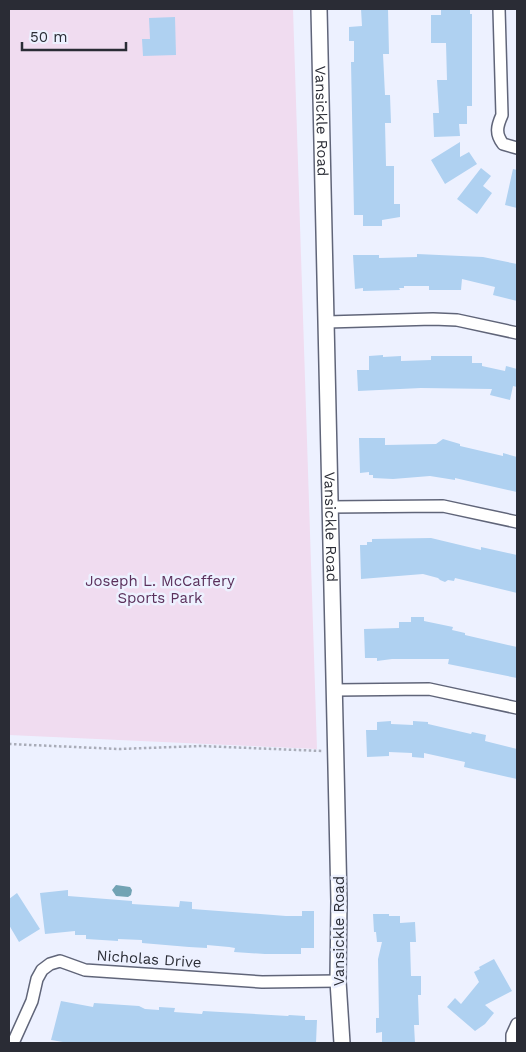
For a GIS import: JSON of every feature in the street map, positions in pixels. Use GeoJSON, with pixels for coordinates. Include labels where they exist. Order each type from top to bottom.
{"type":"FeatureCollection","features":[{"type":"Feature","properties":{"kind":"street","name":"Vansickle Road"},"geometry":{"type":"LineString","coordinates":[[319,9],[327,322],[329,507],[335,690],[339,900],[338,981],[342,1043]]}},
{"type":"Feature","properties":{"kind":"street"},"geometry":{"type":"LineString","coordinates":[[499,9],[502,115],[498,124],[498,136],[503,144],[517,148]]}},
{"type":"Feature","properties":{"kind":"street"},"geometry":{"type":"LineString","coordinates":[[327,322],[457,320],[517,333]]}},
{"type":"Feature","properties":{"kind":"street"},"geometry":{"type":"LineString","coordinates":[[329,507],[444,506],[517,522]]}},
{"type":"Feature","properties":{"kind":"street"},"geometry":{"type":"LineString","coordinates":[[335,690],[429,689],[517,708]]}},
{"type":"Feature","properties":{"kind":"street","name":"Nicholas Drive"},"geometry":{"type":"LineString","coordinates":[[13,1043],[32,1001],[38,974],[46,966],[60,961],[85,970],[262,982],[338,981]]}},
{"type":"Feature","properties":{"kind":"street"},"geometry":{"type":"LineString","coordinates":[[512,1043],[512,1035],[517,1024]]}},
{"type":"Feature","properties":{"kind":"path"},"geometry":{"type":"LineString","coordinates":[[9,744],[119,749],[201,746],[336,752]]}},
{"type":"Feature","properties":{"kind":"green space","name":"Joseph L. McCaffery Sports Park"},"geometry":{"type":"Polygon","coordinates":[[[9,9],[293,9],[317,749],[9,735],[9,9]]]}},
{"type":"Feature","properties":{"kind":"water"},"geometry":{"type":"Polygon","coordinates":[[[116,885],[130,887],[132,890],[131,895],[128,897],[116,896],[112,890],[116,885]]]}},
{"type":"Feature","properties":{"kind":"building"},"geometry":{"type":"Polygon","coordinates":[[[361,9],[388,9],[389,54],[383,54],[385,95],[390,95],[391,123],[385,123],[386,166],[394,166],[394,204],[400,204],[400,217],[382,220],[382,226],[363,226],[363,215],[354,215],[351,62],[354,62],[354,41],[349,41],[349,27],[362,26],[361,9]]]}},
{"type":"Feature","properties":{"kind":"building"},"geometry":{"type":"Polygon","coordinates":[[[441,9],[470,9],[470,14],[472,14],[472,106],[467,106],[467,124],[459,124],[460,136],[434,137],[433,113],[439,113],[437,80],[447,80],[446,43],[431,43],[431,15],[441,15],[441,9]]]}},
{"type":"Feature","properties":{"kind":"building"},"geometry":{"type":"Polygon","coordinates":[[[175,17],[176,55],[143,56],[142,39],[150,39],[149,18],[175,17]]]}},
{"type":"Feature","properties":{"kind":"building"},"geometry":{"type":"Polygon","coordinates":[[[460,142],[460,157],[469,152],[477,164],[445,184],[431,160],[460,142]]]}},
{"type":"Feature","properties":{"kind":"building"},"geometry":{"type":"Polygon","coordinates":[[[481,168],[491,176],[483,186],[492,193],[477,214],[457,199],[481,168]]]}},
{"type":"Feature","properties":{"kind":"building"},"geometry":{"type":"Polygon","coordinates":[[[513,169],[517,170],[517,208],[505,205],[513,169]]]}},
{"type":"Feature","properties":{"kind":"building"},"geometry":{"type":"Polygon","coordinates":[[[417,254],[483,257],[517,264],[517,301],[493,295],[495,287],[462,279],[461,290],[429,290],[429,286],[404,286],[404,288],[399,288],[400,290],[363,291],[363,288],[355,289],[353,255],[379,255],[379,258],[417,257],[417,254]]]}},
{"type":"Feature","properties":{"kind":"building"},"geometry":{"type":"Polygon","coordinates":[[[383,355],[383,357],[401,356],[401,361],[431,360],[431,356],[472,356],[472,363],[482,363],[482,366],[505,371],[506,366],[517,369],[517,387],[513,386],[510,400],[490,395],[492,389],[421,388],[358,391],[357,370],[369,370],[369,356],[383,355]]]}},
{"type":"Feature","properties":{"kind":"building"},"geometry":{"type":"Polygon","coordinates":[[[359,438],[385,438],[385,445],[436,444],[443,439],[460,444],[460,446],[503,456],[503,453],[517,457],[517,492],[455,478],[455,480],[430,476],[393,479],[373,478],[373,475],[369,475],[369,472],[360,473],[359,438]]]}},
{"type":"Feature","properties":{"kind":"building"},"geometry":{"type":"Polygon","coordinates":[[[431,538],[481,550],[481,547],[517,555],[517,593],[455,578],[454,581],[448,580],[445,582],[423,574],[361,579],[360,545],[367,545],[367,542],[372,542],[372,539],[431,538]]]}},
{"type":"Feature","properties":{"kind":"building"},"geometry":{"type":"Polygon","coordinates":[[[411,617],[424,617],[424,621],[453,627],[452,630],[465,633],[465,635],[517,647],[517,678],[448,664],[449,659],[392,659],[377,661],[377,658],[365,658],[364,629],[399,628],[399,622],[411,622],[411,617]]]}},
{"type":"Feature","properties":{"kind":"building"},"geometry":{"type":"Polygon","coordinates":[[[391,721],[391,724],[413,725],[413,721],[428,722],[428,724],[471,734],[472,732],[486,735],[485,741],[517,749],[517,779],[464,767],[465,762],[424,753],[424,758],[412,757],[412,753],[389,752],[389,756],[367,757],[366,730],[377,730],[377,722],[391,721]]]}},
{"type":"Feature","properties":{"kind":"building"},"geometry":{"type":"Polygon","coordinates":[[[68,890],[68,896],[132,901],[132,904],[179,907],[180,901],[192,902],[192,909],[286,916],[302,916],[302,911],[314,911],[314,948],[301,948],[301,954],[265,954],[234,952],[235,948],[207,945],[207,948],[142,943],[142,940],[86,939],[86,935],[75,935],[75,931],[45,934],[40,893],[68,890]]]}},
{"type":"Feature","properties":{"kind":"building"},"geometry":{"type":"Polygon","coordinates":[[[17,893],[40,929],[19,942],[9,925],[9,899],[17,893]]]}},
{"type":"Feature","properties":{"kind":"building"},"geometry":{"type":"Polygon","coordinates":[[[373,914],[400,916],[400,923],[415,922],[416,942],[410,942],[411,976],[421,976],[421,995],[418,995],[419,1025],[414,1025],[415,1043],[382,1043],[382,1032],[376,1033],[376,1018],[379,1018],[378,959],[382,942],[377,942],[376,932],[374,932],[373,914]]]}},
{"type":"Feature","properties":{"kind":"building"},"geometry":{"type":"Polygon","coordinates":[[[494,959],[512,991],[485,1005],[494,1013],[485,1024],[475,1031],[447,1007],[455,998],[461,1004],[479,982],[474,972],[494,959]]]}},
{"type":"Feature","properties":{"kind":"building"},"geometry":{"type":"Polygon","coordinates":[[[61,1001],[93,1007],[94,1003],[139,1006],[145,1009],[159,1010],[159,1007],[175,1008],[174,1012],[202,1014],[203,1011],[305,1016],[305,1020],[317,1020],[316,1043],[69,1043],[51,1040],[61,1001]]]}}]}
